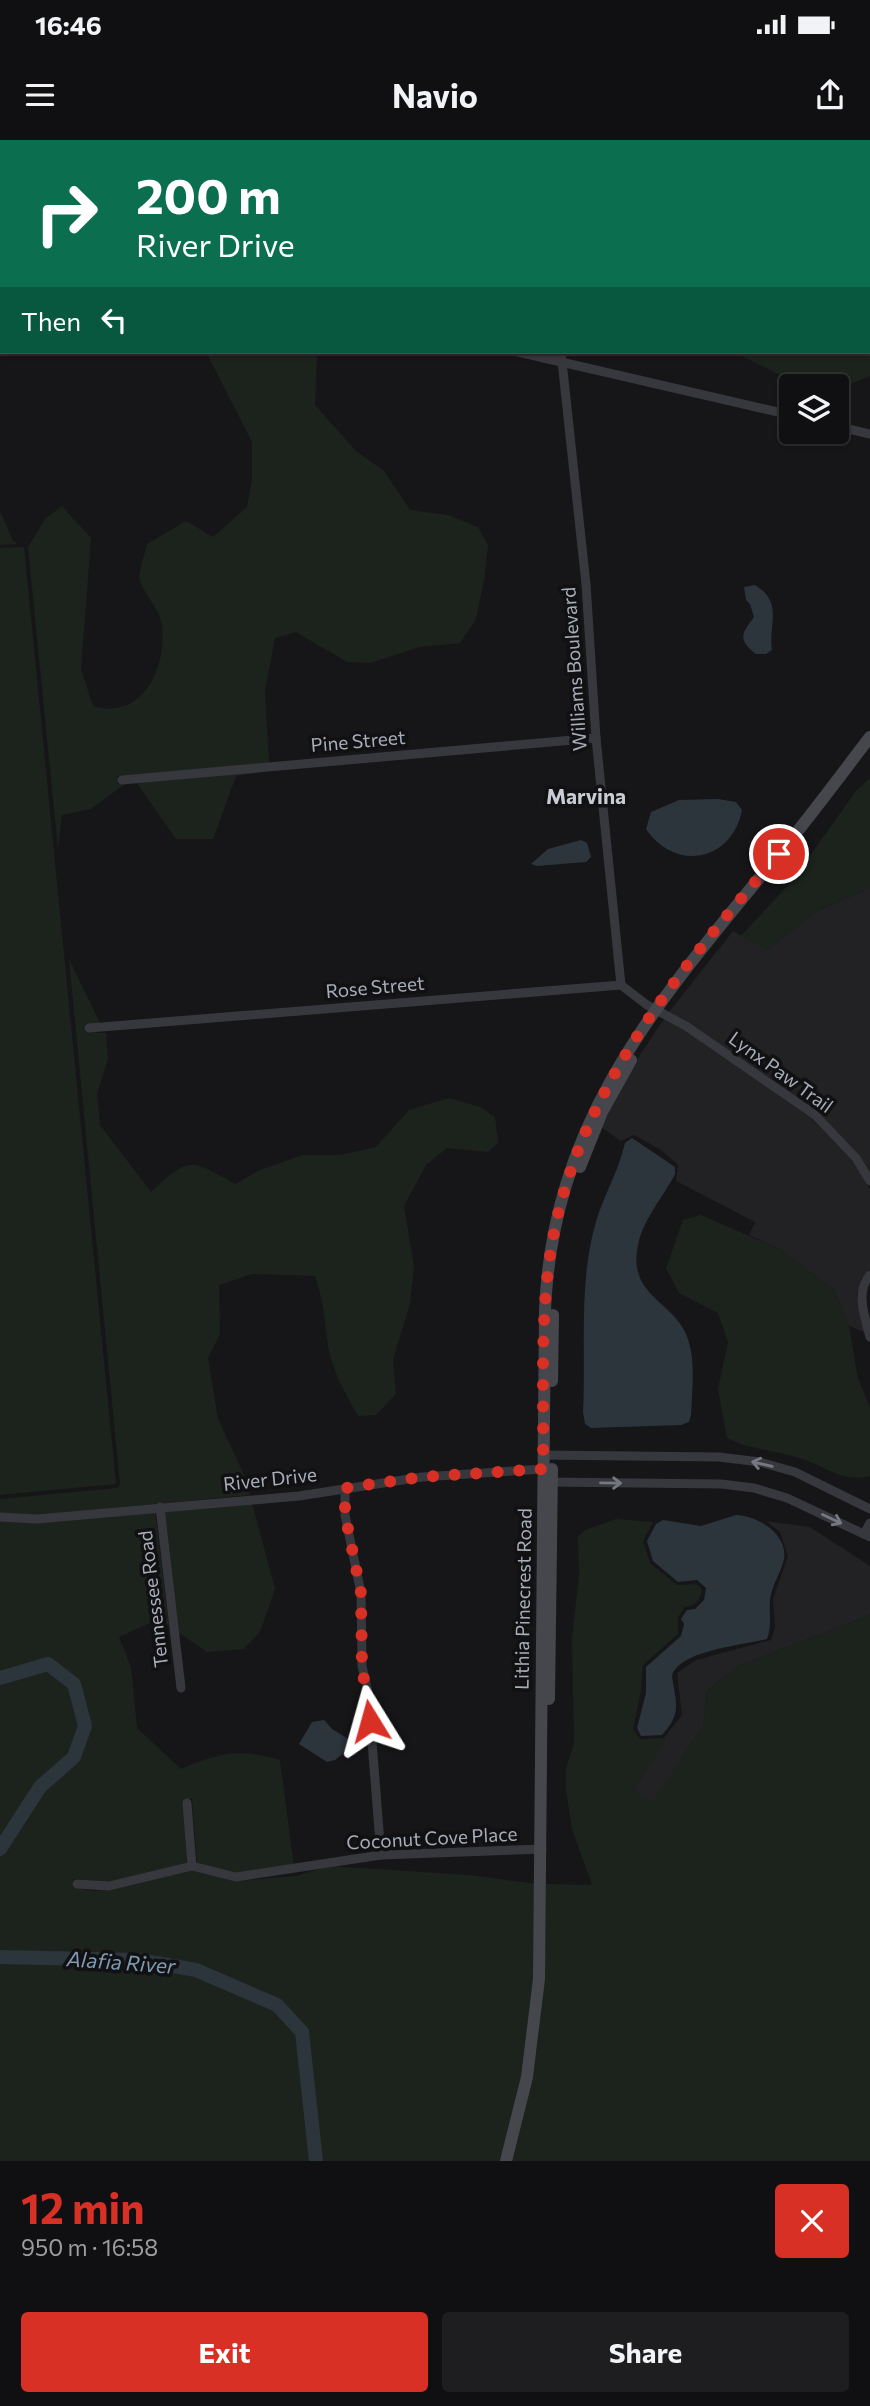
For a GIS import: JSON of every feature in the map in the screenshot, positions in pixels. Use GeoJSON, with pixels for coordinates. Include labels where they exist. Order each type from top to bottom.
{"type":"FeatureCollection","features":[{"type":"Feature","properties":{"kind":"main road","name":"Lithia Pinecrest Road"},"geometry":{"type":"LineString","coordinates":[[506,2161],[522,2105],[537,2014],[547,1455],[546,1294],[558,1213],[589,1119],[614,1072],[870,737]]}},
{"type":"Feature","properties":{"kind":"street"},"geometry":{"type":"LineString","coordinates":[[527,354],[779,412]]}},
{"type":"Feature","properties":{"kind":"street","name":"Williams Boulevard"},"geometry":{"type":"LineString","coordinates":[[561,354],[586,584],[596,738],[621,985]]}},
{"type":"Feature","properties":{"kind":"street"},"geometry":{"type":"LineString","coordinates":[[849,429],[870,434]]}},
{"type":"Feature","properties":{"kind":"street","name":"Pine Street"},"geometry":{"type":"LineString","coordinates":[[122,780],[596,738]]}},
{"type":"Feature","properties":{"kind":"street"},"geometry":{"type":"LineString","coordinates":[[621,985],[659,1012]]}},
{"type":"Feature","properties":{"kind":"street","name":"Rose Street"},"geometry":{"type":"LineString","coordinates":[[89,1028],[621,985]]}},
{"type":"Feature","properties":{"kind":"street","name":"Lynx Paw Trail"},"geometry":{"type":"LineString","coordinates":[[659,1012],[686,1026],[815,1115],[856,1158],[870,1181]]}},
{"type":"Feature","properties":{"kind":"street"},"geometry":{"type":"LineString","coordinates":[[870,1275],[862,1294],[870,1337]]}},
{"type":"Feature","properties":{"kind":"street"},"geometry":{"type":"LineString","coordinates":[[547,1455],[719,1457],[760,1462],[794,1472],[870,1509]]}},
{"type":"Feature","properties":{"kind":"street","name":"River Drive"},"geometry":{"type":"LineString","coordinates":[[0,1517],[37,1519],[299,1496],[422,1477],[546,1478],[721,1484],[754,1488],[787,1498],[867,1535]]}},
{"type":"Feature","properties":{"kind":"street"},"geometry":{"type":"LineString","coordinates":[[345,1488],[347,1525],[361,1593],[362,1666],[368,1694],[381,1855]]}},
{"type":"Feature","properties":{"kind":"street","name":"Tennessee Road"},"geometry":{"type":"LineString","coordinates":[[160,1507],[181,1688]]}},
{"type":"Feature","properties":{"kind":"street"},"geometry":{"type":"LineString","coordinates":[[867,1535],[870,1523]]}},
{"type":"Feature","properties":{"kind":"street"},"geometry":{"type":"LineString","coordinates":[[187,1803],[192,1866]]}},
{"type":"Feature","properties":{"kind":"street","name":"Coconut Cove Place"},"geometry":{"type":"LineString","coordinates":[[77,1884],[109,1886],[192,1866],[236,1877],[381,1855],[542,1849]]}},
{"type":"Feature","properties":{"kind":"shaded area"},"geometry":{"type":"Polygon","coordinates":[[[207,354],[317,354],[315,405],[356,451],[384,471],[410,510],[448,515],[478,527],[488,545],[476,619],[460,643],[420,647],[370,663],[347,662],[296,632],[275,638],[265,691],[269,763],[117,776],[118,784],[125,784],[91,809],[62,815],[58,848],[28,547],[45,519],[62,506],[91,538],[81,669],[93,706],[111,709],[126,706],[148,687],[156,673],[163,641],[161,619],[140,581],[147,544],[186,521],[213,537],[247,507],[252,480],[252,442],[207,354]]]}},
{"type":"Feature","properties":{"kind":"shaded area"},"geometry":{"type":"Polygon","coordinates":[[[738,354],[870,354],[870,376],[850,384],[849,374],[779,374],[738,354]]]}},
{"type":"Feature","properties":{"kind":"shaded area"},"geometry":{"type":"Polygon","coordinates":[[[0,511],[13,541],[18,544],[0,545],[0,511]]]}},
{"type":"Feature","properties":{"kind":"shaded area"},"geometry":{"type":"Polygon","coordinates":[[[24,547],[116,1484],[0,1495],[0,548],[24,547]]]}},
{"type":"Feature","properties":{"kind":"shaded area"},"geometry":{"type":"Polygon","coordinates":[[[755,585],[764,592],[772,607],[772,650],[766,654],[756,654],[746,644],[743,636],[754,617],[746,600],[744,587],[755,585]]]}},
{"type":"Feature","properties":{"kind":"shaded area"},"geometry":{"type":"Polygon","coordinates":[[[269,771],[236,776],[213,839],[176,839],[137,783],[269,771]]]}},
{"type":"Feature","properties":{"kind":"shaded area"},"geometry":{"type":"Polygon","coordinates":[[[870,778],[870,888],[819,910],[768,949],[741,936],[791,882],[856,791],[870,778]]]}},
{"type":"Feature","properties":{"kind":"shaded area"},"geometry":{"type":"Polygon","coordinates":[[[718,799],[736,802],[742,810],[727,841],[715,850],[702,855],[687,856],[672,852],[658,843],[646,829],[651,812],[679,800],[718,799]]]}},
{"type":"Feature","properties":{"kind":"shaded area"},"geometry":{"type":"Polygon","coordinates":[[[581,840],[587,843],[591,857],[586,862],[537,866],[531,864],[548,849],[581,840]]]}},
{"type":"Feature","properties":{"kind":"shaded area"},"geometry":{"type":"Polygon","coordinates":[[[870,888],[870,1172],[860,1156],[818,1112],[669,1012],[733,931],[768,949],[819,910],[870,888]]]}},
{"type":"Feature","properties":{"kind":"shaded area"},"geometry":{"type":"Polygon","coordinates":[[[69,959],[100,1023],[84,1025],[85,1032],[106,1033],[108,1059],[97,1094],[100,1125],[151,1192],[174,1172],[191,1165],[209,1170],[235,1184],[260,1170],[303,1155],[340,1155],[376,1147],[409,1110],[449,1098],[480,1107],[495,1117],[498,1143],[488,1152],[447,1148],[426,1165],[404,1206],[414,1266],[410,1304],[393,1359],[396,1394],[376,1415],[358,1416],[337,1376],[329,1351],[323,1305],[315,1276],[252,1274],[219,1285],[220,1334],[208,1358],[218,1419],[245,1477],[250,1495],[37,1515],[0,1513],[0,1499],[117,1488],[120,1484],[69,959]]]}},
{"type":"Feature","properties":{"kind":"shaded area"},"geometry":{"type":"Polygon","coordinates":[[[664,1019],[683,1029],[811,1118],[852,1160],[870,1189],[870,1269],[861,1279],[857,1295],[864,1332],[849,1326],[834,1290],[779,1249],[749,1235],[755,1222],[676,1181],[678,1165],[661,1150],[634,1135],[621,1141],[601,1127],[628,1073],[664,1019]]]}},
{"type":"Feature","properties":{"kind":"shaded area"},"geometry":{"type":"Polygon","coordinates":[[[632,1138],[675,1167],[675,1174],[644,1226],[636,1261],[644,1285],[677,1319],[688,1339],[693,1372],[691,1415],[689,1422],[681,1425],[591,1428],[585,1424],[583,1412],[584,1300],[589,1255],[600,1210],[625,1143],[632,1138]]]}},
{"type":"Feature","properties":{"kind":"shaded area"},"geometry":{"type":"Polygon","coordinates":[[[701,1215],[779,1249],[834,1290],[849,1326],[858,1379],[870,1407],[870,1476],[841,1475],[806,1460],[744,1445],[727,1438],[718,1389],[728,1342],[718,1313],[679,1293],[666,1268],[683,1220],[701,1215]]]}},
{"type":"Feature","properties":{"kind":"shaded area"},"geometry":{"type":"Polygon","coordinates":[[[252,1503],[275,1589],[260,1632],[244,1649],[207,1652],[179,1633],[165,1511],[252,1503]]]}},
{"type":"Feature","properties":{"kind":"shaded area"},"geometry":{"type":"Polygon","coordinates":[[[155,1511],[169,1626],[159,1619],[119,1637],[131,1667],[137,1728],[181,1769],[207,1759],[241,1753],[280,1760],[294,1867],[237,1873],[197,1863],[192,1799],[183,1799],[187,1863],[109,1882],[74,1879],[72,1887],[94,1891],[110,1890],[192,1870],[237,1881],[296,1876],[329,1866],[469,1875],[537,1884],[535,1979],[528,2048],[501,2161],[0,2161],[0,1521],[155,1511]]]}},
{"type":"Feature","properties":{"kind":"shaded area"},"geometry":{"type":"Polygon","coordinates":[[[736,1515],[753,1519],[769,1528],[781,1541],[784,1550],[783,1564],[771,1595],[767,1639],[699,1654],[677,1667],[672,1676],[676,1701],[673,1720],[662,1735],[641,1736],[637,1728],[646,1693],[646,1667],[681,1636],[684,1624],[681,1619],[687,1610],[695,1609],[704,1600],[706,1588],[697,1580],[678,1582],[653,1561],[647,1541],[656,1524],[663,1520],[701,1526],[736,1515]]]}},
{"type":"Feature","properties":{"kind":"shaded area"},"geometry":{"type":"Polygon","coordinates":[[[616,1519],[653,1522],[643,1541],[650,1563],[677,1585],[696,1584],[702,1589],[697,1602],[685,1607],[678,1617],[678,1634],[643,1665],[633,1729],[640,1739],[666,1738],[634,1792],[653,1802],[703,1726],[707,1691],[738,1666],[870,1615],[870,2161],[511,2161],[537,2049],[544,1979],[546,1884],[592,1885],[572,1829],[566,1790],[566,1768],[574,1744],[572,1639],[579,1574],[578,1537],[585,1530],[616,1519]]]}},
{"type":"Feature","properties":{"kind":"shaded area"},"geometry":{"type":"Polygon","coordinates":[[[766,1521],[810,1527],[870,1566],[870,1615],[738,1666],[707,1691],[703,1726],[653,1803],[634,1792],[664,1738],[682,1715],[677,1673],[696,1660],[771,1640],[775,1628],[773,1599],[788,1556],[780,1532],[766,1521]]]}},
{"type":"Feature","properties":{"kind":"shaded area"},"geometry":{"type":"Polygon","coordinates":[[[324,1720],[332,1729],[350,1740],[352,1746],[335,1760],[327,1762],[299,1744],[312,1722],[324,1720]]]}},
{"type":"Feature","properties":{"kind":"waterway","name":"Alafia River"},"geometry":{"type":"LineString","coordinates":[[0,1678],[48,1664],[74,1684],[85,1726],[74,1757],[40,1787],[0,1849]]}},
{"type":"Feature","properties":{"kind":"waterway","name":"Alafia River"},"geometry":{"type":"LineString","coordinates":[[0,1957],[139,1960],[196,1970],[277,2005],[302,2032],[316,2161]]}},
{"type":"Feature","properties":{"kind":"district","name":"Marvina"},"geometry":{"type":"Point","coordinates":[586,797]}},
{"type":"Feature","properties":{"kind":"route"},"geometry":{"type":"LineString","coordinates":[[370,1721],[368,1692],[362,1666],[361,1593],[356,1559],[348,1536],[345,1488],[422,1477],[543,1469],[547,1278],[557,1217],[578,1146],[601,1093],[633,1041],[779,854]]}}]}
